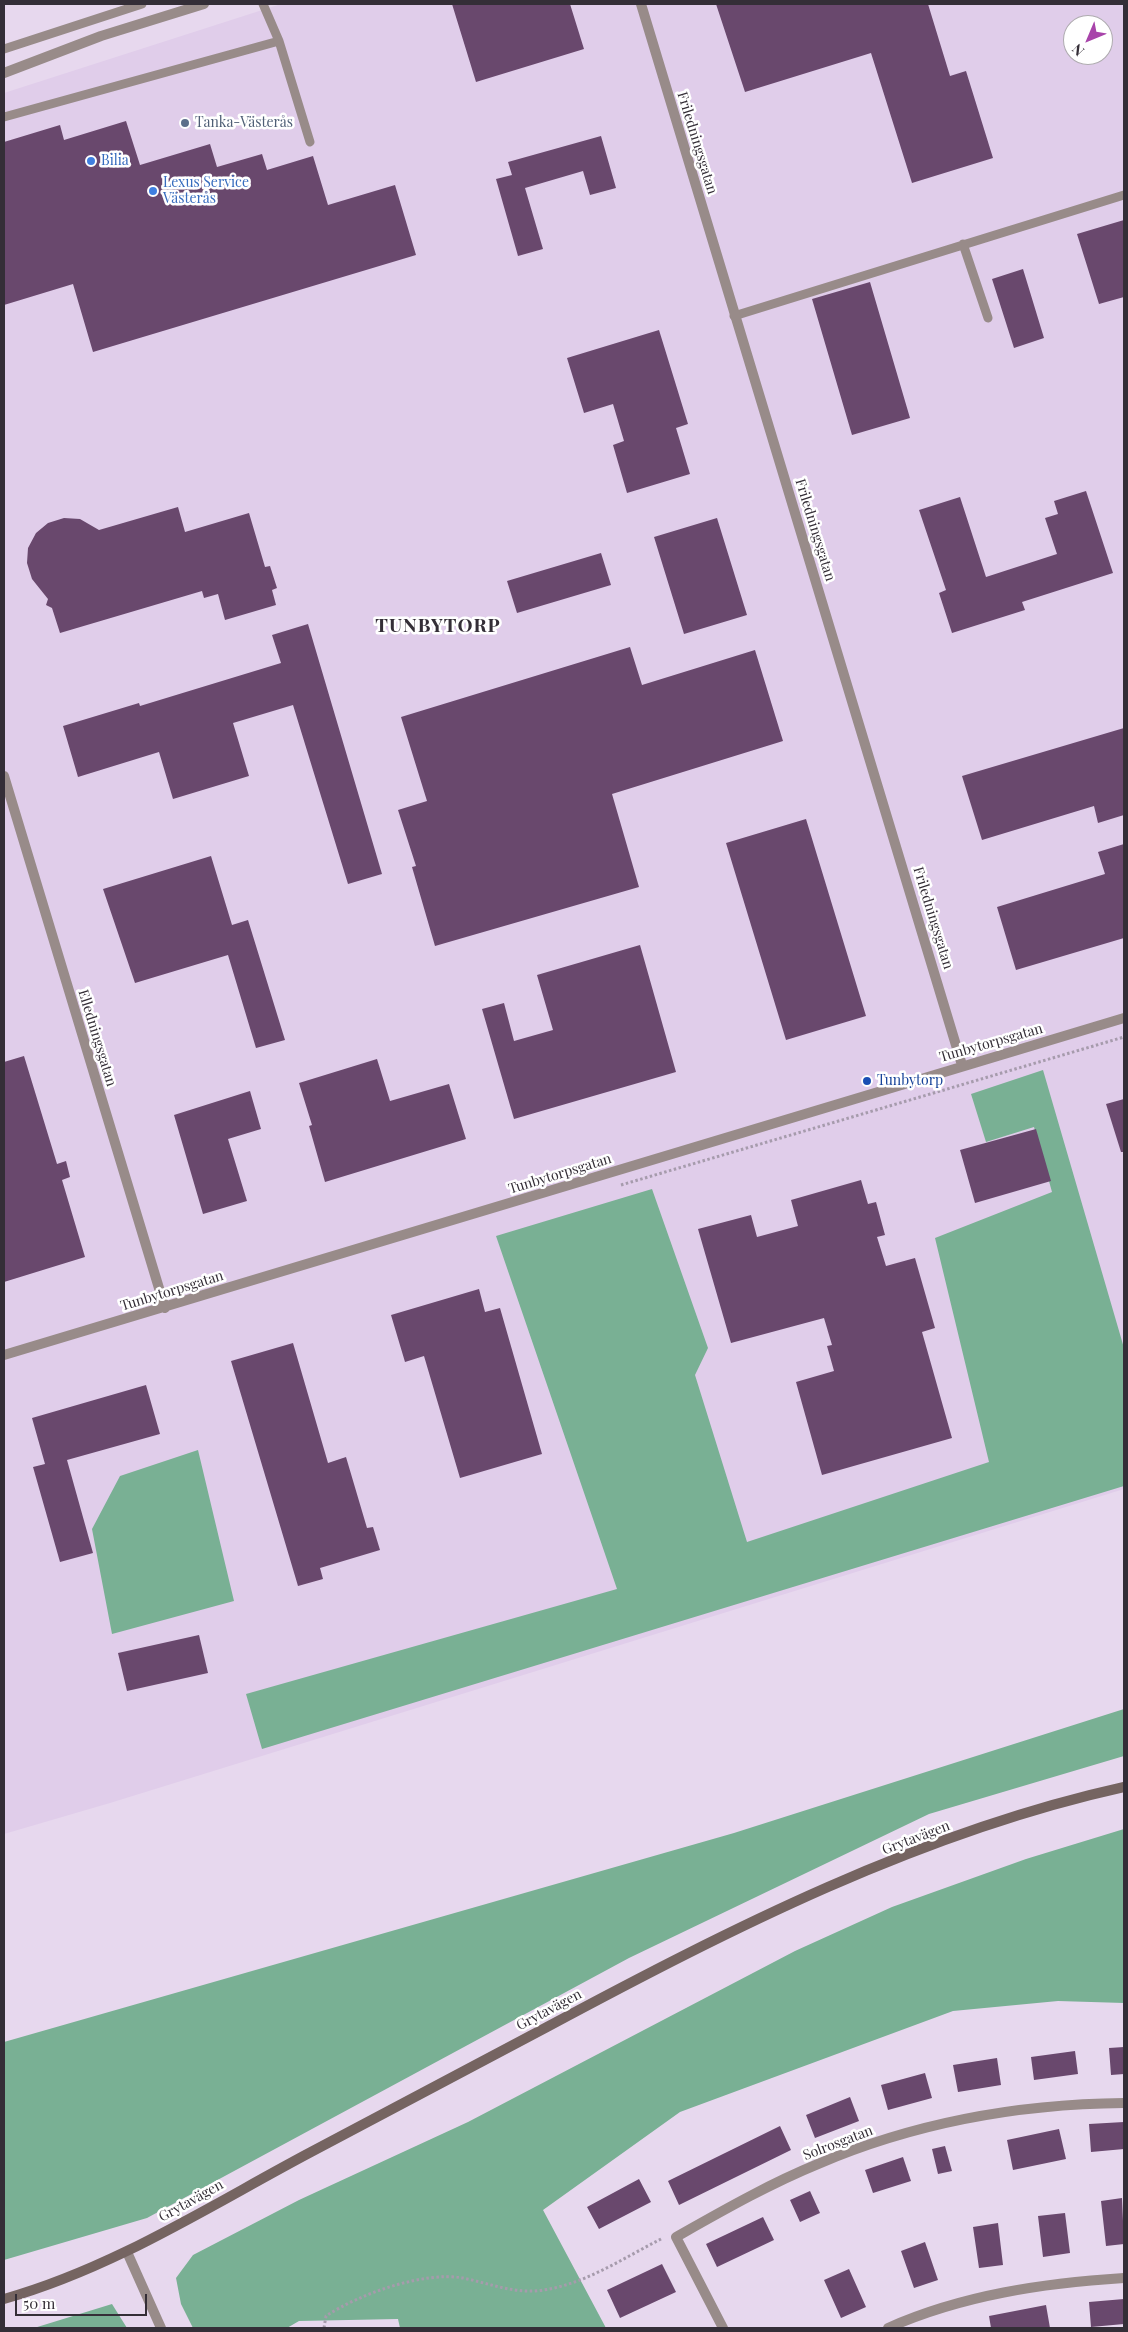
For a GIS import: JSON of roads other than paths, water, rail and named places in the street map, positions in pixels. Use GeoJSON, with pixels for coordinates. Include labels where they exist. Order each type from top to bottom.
{"type":"FeatureCollection","features":[{"type":"Feature","properties":{"kind":"street"},"geometry":{"type":"LineString","coordinates":[[4,73],[101,36],[204,4]]}},
{"type":"Feature","properties":{"kind":"street","name":"Friledningsgatan"},"geometry":{"type":"LineString","coordinates":[[641,4],[962,1065]]}},
{"type":"Feature","properties":{"kind":"street","name":"Elledningsgatan"},"geometry":{"type":"LineString","coordinates":[[4,776],[164,1308]]}},
{"type":"Feature","properties":{"kind":"street","name":"Tunbytorpsgatan"},"geometry":{"type":"LineString","coordinates":[[4,1355],[962,1065],[1124,1018]]}},
{"type":"Feature","properties":{"kind":"street","name":"Grytavägen"},"geometry":{"type":"LineString","coordinates":[[4,2299],[33,2291],[128,2252],[237,2191],[624,1986],[843,1880],[984,1826],[1124,1787]]}},
{"type":"Feature","properties":{"kind":"street","name":"Solrosgatan"},"geometry":{"type":"LineString","coordinates":[[723,2328],[676,2236],[817,2164],[879,2141],[958,2120],[1058,2106],[1124,2103]]}},
{"type":"Feature","properties":{"kind":"street"},"geometry":{"type":"LineString","coordinates":[[128,2252],[161,2328]]}},
{"type":"Feature","properties":{"kind":"street"},"geometry":{"type":"LineString","coordinates":[[888,2328],[968,2300],[1076,2281],[1124,2278]]}},
{"type":"Feature","properties":{"kind":"lane"},"geometry":{"type":"LineString","coordinates":[[4,49],[142,4]]}},
{"type":"Feature","properties":{"kind":"lane"},"geometry":{"type":"LineString","coordinates":[[263,4],[279,41],[310,142]]}},
{"type":"Feature","properties":{"kind":"lane"},"geometry":{"type":"LineString","coordinates":[[4,117],[279,41]]}},
{"type":"Feature","properties":{"kind":"lane"},"geometry":{"type":"LineString","coordinates":[[734,316],[1124,195]]}},
{"type":"Feature","properties":{"kind":"lane"},"geometry":{"type":"LineString","coordinates":[[963,244],[988,318]]}},
{"type":"Feature","properties":{"kind":"place","name":"Tanka-Västerås"},"geometry":{"type":"Point","coordinates":[185,123]}},
{"type":"Feature","properties":{"kind":"place","name":"Bilia"},"geometry":{"type":"Point","coordinates":[91,161]}},
{"type":"Feature","properties":{"kind":"place","name":"Lexus Service Västerås"},"geometry":{"type":"Point","coordinates":[153,191]}},
{"type":"Feature","properties":{"kind":"place","name":"Tunbytorp"},"geometry":{"type":"Point","coordinates":[867,1081]}},
{"type":"Feature","properties":{"kind":"district","name":"TUNBYTORP"},"geometry":{"type":"Point","coordinates":[438,626]}}]}
